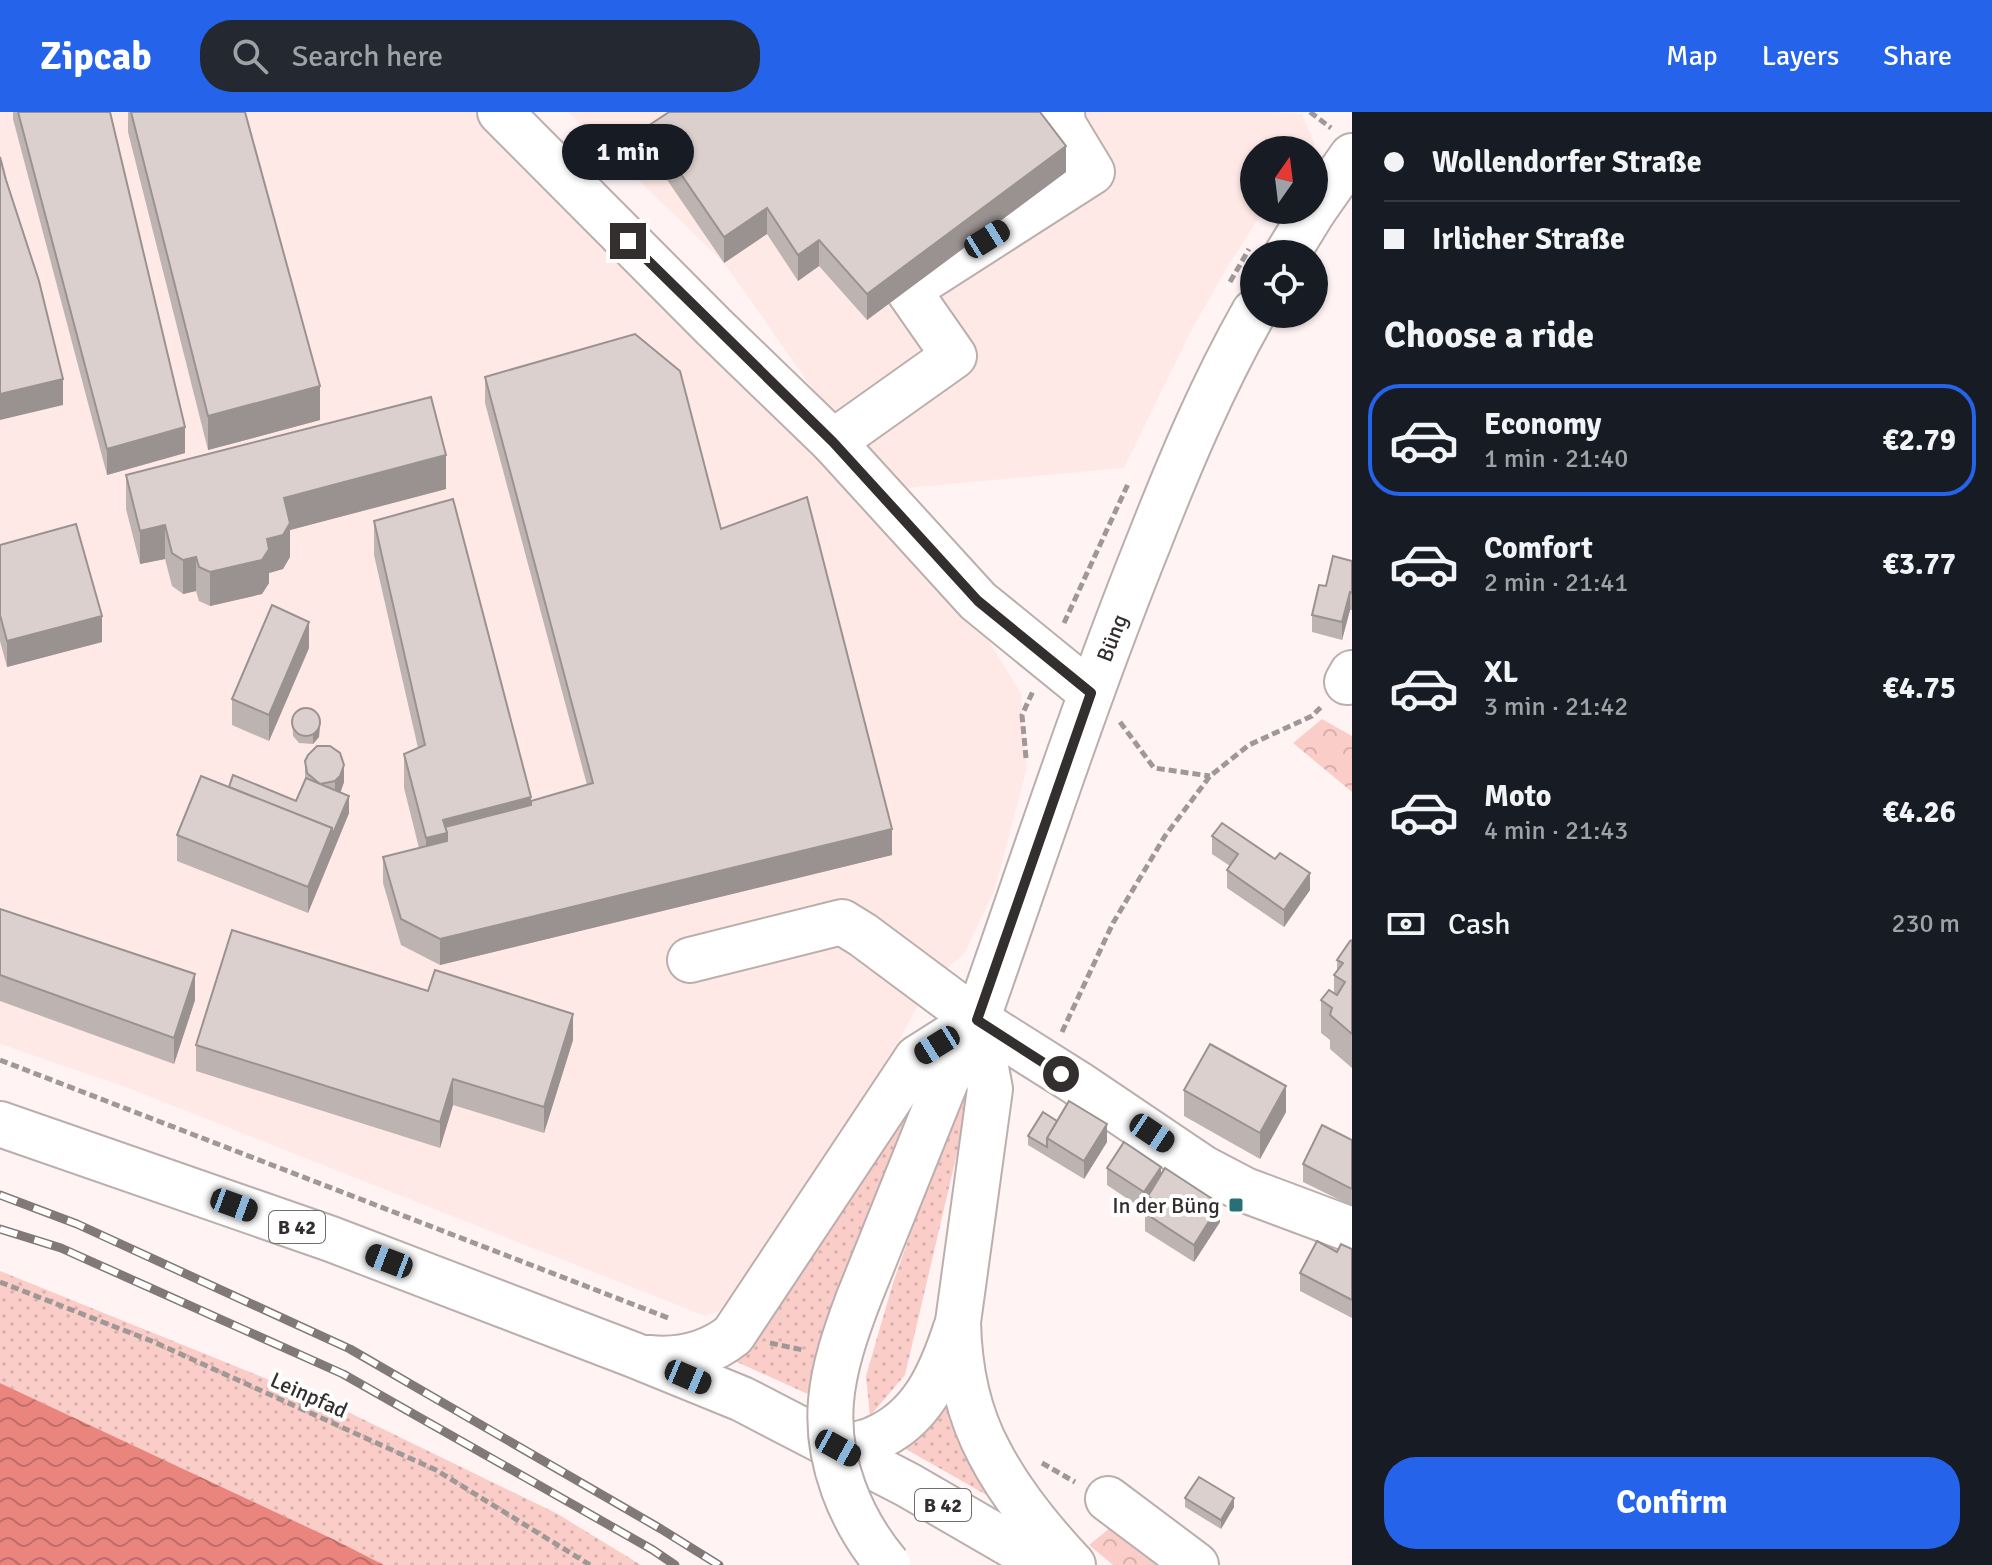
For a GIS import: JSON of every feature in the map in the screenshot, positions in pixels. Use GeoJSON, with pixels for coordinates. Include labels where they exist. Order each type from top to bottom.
{"type":"FeatureCollection","features":[{"type":"Feature","properties":{"kind":"main road"},"geometry":{"type":"LineString","coordinates":[[500,112],[833,442],[978,601],[1091,693]]}},
{"type":"Feature","properties":{"kind":"main road"},"geometry":{"type":"LineString","coordinates":[[833,442],[954,356],[908,290],[1092,172],[1063,124],[1062,112]]}},
{"type":"Feature","properties":{"kind":"main road"},"geometry":{"type":"LineString","coordinates":[[1328,190],[1352,156]]}},
{"type":"Feature","properties":{"kind":"main road","name":"Büng"},"geometry":{"type":"LineString","coordinates":[[888,1565],[855,1516],[842,1487],[832,1436],[834,1378],[847,1328],[948,1076],[977,1020],[1091,693],[1184,453],[1244,328]]}},
{"type":"Feature","properties":{"kind":"main road"},"geometry":{"type":"LineString","coordinates":[[690,960],[842,922],[977,1020],[1217,1175],[1245,1190],[1352,1230]]}},
{"type":"Feature","properties":{"kind":"main road"},"geometry":{"type":"LineString","coordinates":[[977,1020],[990,1089],[958,1322],[958,1350],[975,1418],[989,1453],[1032,1517],[1073,1565]]}},
{"type":"Feature","properties":{"kind":"main road","name":"B 42"},"geometry":{"type":"LineString","coordinates":[[634,1355],[668,1359],[686,1357],[721,1345],[733,1335],[917,1058],[977,1020]]}},
{"type":"Feature","properties":{"kind":"main road","name":"B 42"},"geometry":{"type":"LineString","coordinates":[[0,1124],[331,1239],[742,1399],[963,1516],[1046,1565]]}},
{"type":"Feature","properties":{"kind":"main road"},"geometry":{"type":"LineString","coordinates":[[838,1448],[872,1440],[911,1415],[935,1382],[958,1322]]}},
{"type":"Feature","properties":{"kind":"main road"},"geometry":{"type":"LineString","coordinates":[[1108,1499],[1196,1565]]}},
{"type":"Feature","properties":{"kind":"path"},"geometry":{"type":"LineString","coordinates":[[1091,693],[1125,727],[1154,768],[1210,776]]}},
{"type":"Feature","properties":{"kind":"path"},"geometry":{"type":"LineString","coordinates":[[1046,1065],[1113,923],[1165,836],[1210,776],[1249,745],[1312,716]]}},
{"type":"Feature","properties":{"kind":"path"},"geometry":{"type":"LineString","coordinates":[[0,1060],[673,1320]]}},
{"type":"Feature","properties":{"kind":"path","name":"Leinpfad"},"geometry":{"type":"LineString","coordinates":[[0,1282],[154,1342],[436,1470],[590,1565]]}},
{"type":"Feature","properties":{"kind":"shaded area"},"geometry":{"type":"Polygon","coordinates":[[[0,112],[475,112],[953,583],[1021,693],[1027,768],[994,892],[964,954],[929,984],[882,1073],[725,1309],[705,1316],[128,1088],[0,1044],[0,112]]]}},
{"type":"Feature","properties":{"kind":"shaded area"},"geometry":{"type":"Polygon","coordinates":[[[568,112],[1272,112],[1302,114],[1312,136],[1240,136],[1240,224],[1255,224],[1245,240],[1240,240],[1240,247],[1191,331],[1124,468],[907,488],[836,422],[724,263],[568,112]]]}},
{"type":"Feature","properties":{"kind":"green space"},"geometry":{"type":"Polygon","coordinates":[[[1322,719],[1352,736],[1352,792],[1293,743],[1322,719]]]}},
{"type":"Feature","properties":{"kind":"green space"},"geometry":{"type":"Polygon","coordinates":[[[923,1070],[935,1072],[810,1395],[726,1357],[923,1070]]]}},
{"type":"Feature","properties":{"kind":"green space"},"geometry":{"type":"Polygon","coordinates":[[[965,1080],[974,1081],[905,1375],[870,1416],[866,1376],[893,1283],[965,1080]]]}},
{"type":"Feature","properties":{"kind":"green space"},"geometry":{"type":"Polygon","coordinates":[[[0,1271],[346,1411],[556,1513],[641,1565],[384,1565],[0,1383],[0,1271]]]}},
{"type":"Feature","properties":{"kind":"green space"},"geometry":{"type":"Polygon","coordinates":[[[946,1386],[997,1501],[890,1440],[946,1386]]]}},
{"type":"Feature","properties":{"kind":"green space"},"geometry":{"type":"Polygon","coordinates":[[[1116,1523],[1172,1565],[1113,1565],[1089,1545],[1116,1523]]]}},
{"type":"Feature","properties":{"kind":"water"},"geometry":{"type":"Polygon","coordinates":[[[0,1383],[335,1540],[384,1565],[0,1565],[0,1383]]]}},
{"type":"Feature","properties":{"kind":"building"},"geometry":{"type":"Polygon","coordinates":[[[18,112],[110,112],[185,427],[107,449],[18,112]]]}},
{"type":"Feature","properties":{"kind":"building"},"geometry":{"type":"Polygon","coordinates":[[[131,112],[245,112],[320,386],[208,416],[131,112]]]}},
{"type":"Feature","properties":{"kind":"building"},"geometry":{"type":"Polygon","coordinates":[[[669,112],[1040,112],[1066,146],[867,294],[819,240],[798,255],[767,208],[724,237],[648,126],[669,112]]]}},
{"type":"Feature","properties":{"kind":"building"},"geometry":{"type":"Polygon","coordinates":[[[0,157],[39,281],[63,379],[0,394],[0,157]]]}},
{"type":"Feature","properties":{"kind":"building"},"geometry":{"type":"Polygon","coordinates":[[[635,334],[680,371],[721,529],[807,497],[892,829],[440,939],[401,919],[383,857],[447,841],[445,827],[531,805],[531,801],[593,783],[485,377],[635,334]]]}},
{"type":"Feature","properties":{"kind":"building"},"geometry":{"type":"Polygon","coordinates":[[[431,397],[446,455],[284,498],[290,523],[283,535],[267,539],[269,549],[262,560],[210,572],[199,567],[196,557],[183,560],[172,553],[165,525],[140,531],[126,475],[431,397]]]}},
{"type":"Feature","properties":{"kind":"building"},"geometry":{"type":"Polygon","coordinates":[[[453,499],[531,797],[443,820],[447,833],[426,838],[404,754],[425,745],[374,521],[453,499]]]}},
{"type":"Feature","properties":{"kind":"building"},"geometry":{"type":"Polygon","coordinates":[[[76,524],[102,616],[7,641],[0,615],[0,545],[76,524]]]}},
{"type":"Feature","properties":{"kind":"building"},"geometry":{"type":"Polygon","coordinates":[[[1333,556],[1352,561],[1352,593],[1342,622],[1312,615],[1319,585],[1326,586],[1333,556]]]}},
{"type":"Feature","properties":{"kind":"building"},"geometry":{"type":"Polygon","coordinates":[[[272,605],[309,622],[269,715],[232,699],[272,605]]]}},
{"type":"Feature","properties":{"kind":"building"},"geometry":{"type":"Polygon","coordinates":[[[306,708],[316,712],[320,722],[316,732],[306,736],[296,732],[292,722],[296,712],[306,708]]]}},
{"type":"Feature","properties":{"kind":"building"},"geometry":{"type":"Polygon","coordinates":[[[317,746],[330,746],[340,753],[344,765],[335,781],[320,784],[307,773],[305,761],[317,746]]]}},
{"type":"Feature","properties":{"kind":"building"},"geometry":{"type":"Polygon","coordinates":[[[233,775],[296,801],[306,778],[349,796],[332,836],[332,828],[229,787],[233,775]]]}},
{"type":"Feature","properties":{"kind":"building"},"geometry":{"type":"Polygon","coordinates":[[[201,776],[332,828],[308,887],[177,835],[201,776]]]}},
{"type":"Feature","properties":{"kind":"building"},"geometry":{"type":"Polygon","coordinates":[[[1222,823],[1275,859],[1280,853],[1310,873],[1284,910],[1227,870],[1238,854],[1212,836],[1222,823]]]}},
{"type":"Feature","properties":{"kind":"building"},"geometry":{"type":"Polygon","coordinates":[[[0,909],[195,974],[174,1038],[0,975],[0,909]]]}},
{"type":"Feature","properties":{"kind":"building"},"geometry":{"type":"Polygon","coordinates":[[[232,930],[428,991],[435,970],[573,1014],[544,1107],[453,1079],[440,1122],[196,1045],[232,930]]]}},
{"type":"Feature","properties":{"kind":"building"},"geometry":{"type":"Polygon","coordinates":[[[1352,940],[1352,1034],[1330,1015],[1332,1008],[1321,1000],[1329,990],[1337,995],[1345,982],[1334,975],[1343,963],[1337,960],[1352,940]]]}},
{"type":"Feature","properties":{"kind":"building"},"geometry":{"type":"Polygon","coordinates":[[[1210,1044],[1286,1086],[1260,1133],[1184,1090],[1210,1044]]]}},
{"type":"Feature","properties":{"kind":"building"},"geometry":{"type":"Polygon","coordinates":[[[1069,1101],[1107,1124],[1084,1161],[1047,1138],[1069,1101]]]}},
{"type":"Feature","properties":{"kind":"building"},"geometry":{"type":"Polygon","coordinates":[[[1043,1112],[1057,1121],[1047,1138],[1047,1147],[1028,1136],[1043,1112]]]}},
{"type":"Feature","properties":{"kind":"building"},"geometry":{"type":"Polygon","coordinates":[[[1322,1125],[1352,1140],[1352,1189],[1303,1164],[1322,1125]]]}},
{"type":"Feature","properties":{"kind":"building"},"geometry":{"type":"Polygon","coordinates":[[[1124,1142],[1161,1167],[1144,1192],[1107,1168],[1124,1142]]]}},
{"type":"Feature","properties":{"kind":"building"},"geometry":{"type":"Polygon","coordinates":[[[1165,1168],[1220,1204],[1194,1245],[1145,1213],[1153,1200],[1148,1196],[1165,1168]]]}},
{"type":"Feature","properties":{"kind":"building"},"geometry":{"type":"Polygon","coordinates":[[[1317,1241],[1337,1252],[1341,1244],[1352,1249],[1352,1300],[1300,1273],[1317,1241]]]}},
{"type":"Feature","properties":{"kind":"building"},"geometry":{"type":"Polygon","coordinates":[[[1199,1477],[1234,1498],[1221,1520],[1185,1498],[1199,1477]]]}},
{"type":"Feature","properties":{"kind":"railway"},"geometry":{"type":"LineString","coordinates":[[0,1195],[77,1224],[350,1349],[719,1565]]}},
{"type":"Feature","properties":{"kind":"railway"},"geometry":{"type":"LineString","coordinates":[[0,1229],[61,1248],[343,1374],[675,1565]]}},
{"type":"Feature","properties":{"kind":"place","name":"In der Büng"},"geometry":{"type":"Point","coordinates":[1236,1205]}},
{"type":"Feature","properties":{"kind":"route"},"geometry":{"type":"LineString","coordinates":[[628,241],[833,442],[978,601],[1091,693],[977,1020],[1061,1074]]}}]}
